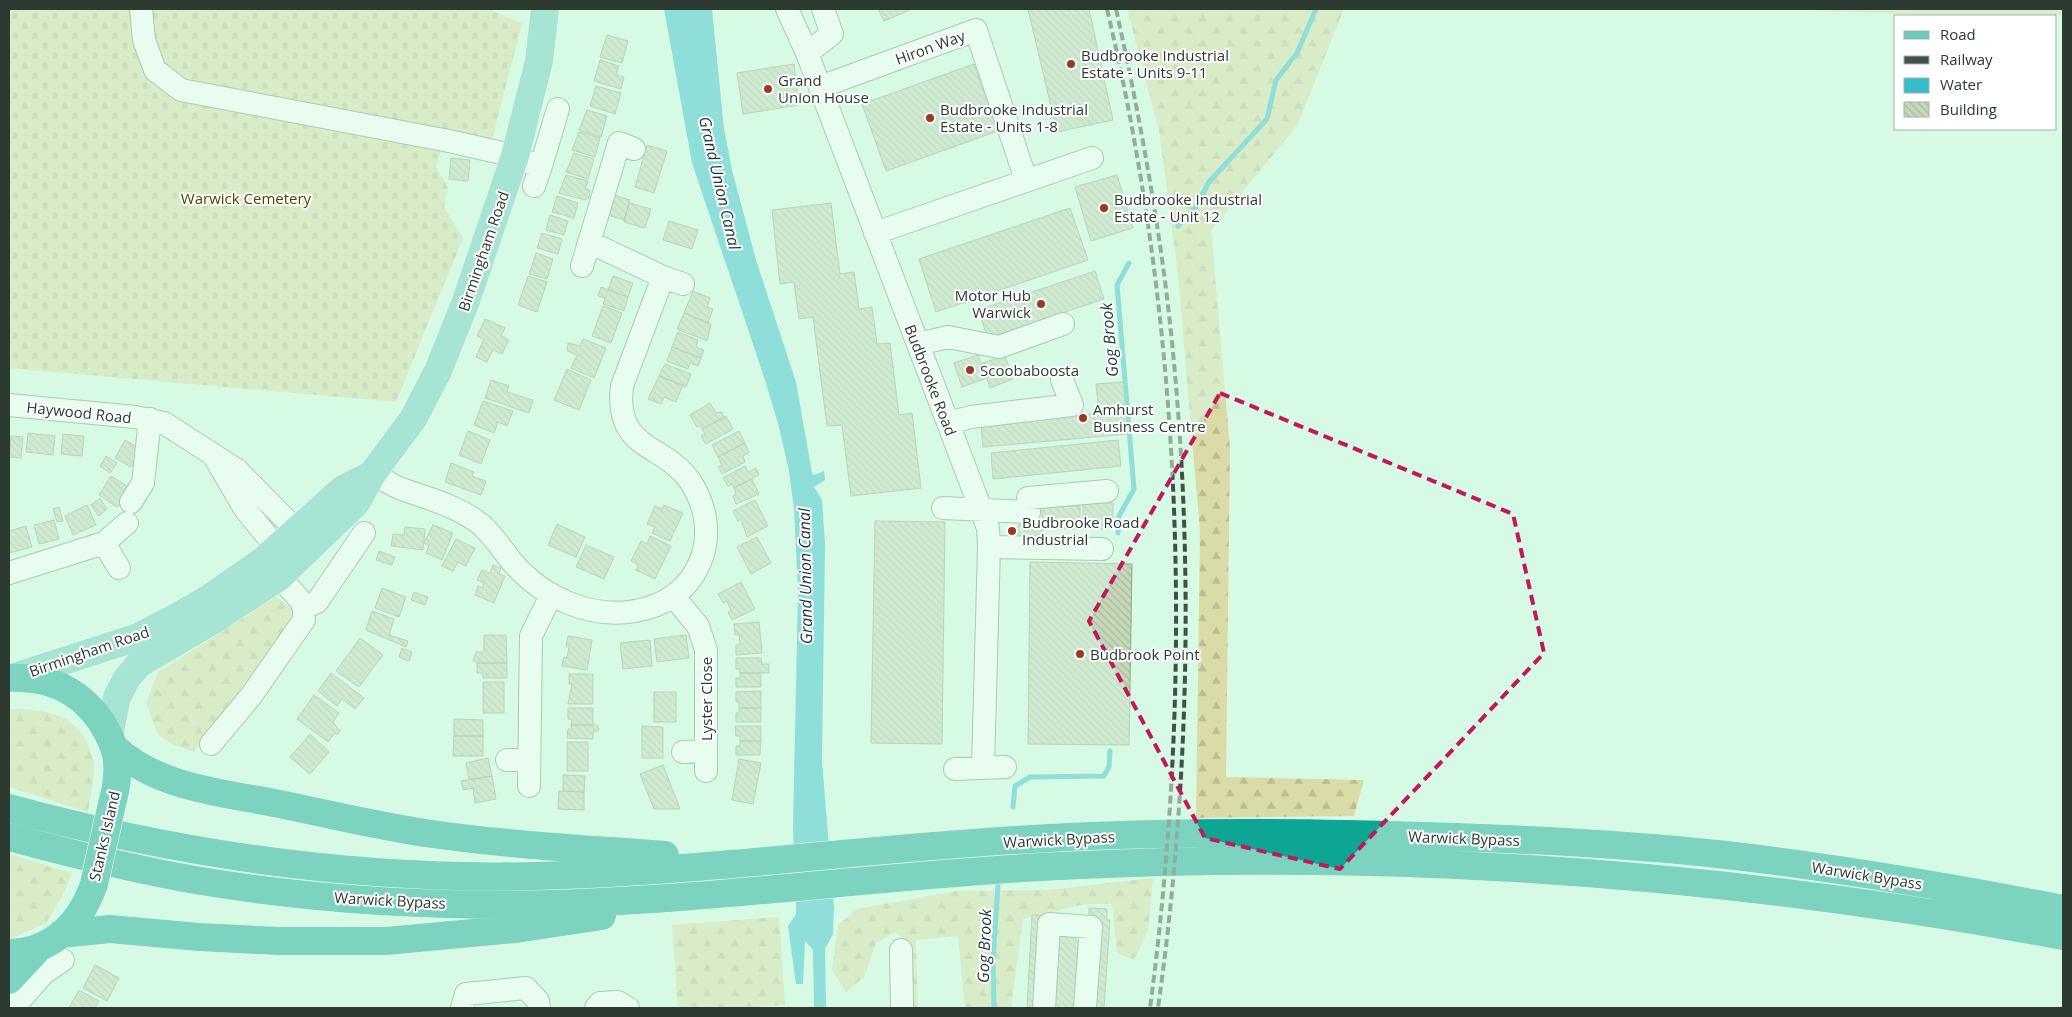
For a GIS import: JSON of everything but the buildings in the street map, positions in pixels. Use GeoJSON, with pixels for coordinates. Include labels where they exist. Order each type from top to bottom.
{"type":"FeatureCollection","features":[{"type":"Feature","properties":{"kind":"highway","name":"Stanks Island"},"geometry":{"type":"LineString","coordinates":[[9,953],[62,947],[83,911],[94,884],[117,779],[112,742],[89,706],[72,692],[47,680],[11,678]]}},
{"type":"Feature","properties":{"kind":"highway"},"geometry":{"type":"LineString","coordinates":[[112,742],[137,766],[169,780],[223,793],[431,834],[530,845],[767,861]]}},
{"type":"Feature","properties":{"kind":"highway","name":"Warwick Bypass"},"geometry":{"type":"LineString","coordinates":[[9,808],[119,836],[204,852],[265,861],[437,876],[560,876],[1080,837],[1274,832],[1485,838],[1734,856],[1892,878],[2063,908]]}},
{"type":"Feature","properties":{"kind":"highway","name":"Warwick Bypass"},"geometry":{"type":"LineString","coordinates":[[9,837],[123,866],[203,881],[366,900],[551,904],[652,899],[1061,866],[1275,861],[1481,866],[1730,885],[1905,908],[2063,936]]}},
{"type":"Feature","properties":{"kind":"highway"},"geometry":{"type":"LineString","coordinates":[[62,947],[110,929],[198,937],[278,941],[386,941],[549,925],[764,890]]}},
{"type":"Feature","properties":{"kind":"highway"},"geometry":{"type":"LineString","coordinates":[[9,980],[36,950]]}},
{"type":"Feature","properties":{"kind":"main road","name":"Birmingham Road"},"geometry":{"type":"LineString","coordinates":[[11,678],[138,637],[211,597],[283,554],[356,503],[372,474],[413,419],[438,371],[466,301],[515,157],[539,62],[545,9]]}},
{"type":"Feature","properties":{"kind":"main road","name":"Birmingham Road"},"geometry":{"type":"LineString","coordinates":[[112,742],[117,698],[127,678],[139,664],[212,621],[283,554]]}},
{"type":"Feature","properties":{"kind":"street"},"geometry":{"type":"LineString","coordinates":[[141,9],[144,40],[155,70],[181,90],[449,141],[515,157],[538,176],[558,109]]}},
{"type":"Feature","properties":{"kind":"street","name":"Budbrooke Road"},"geometry":{"type":"LineString","coordinates":[[787,9],[807,53],[988,528],[994,768],[955,769]]}},
{"type":"Feature","properties":{"kind":"street"},"geometry":{"type":"LineString","coordinates":[[807,53],[832,34],[823,9]]}},
{"type":"Feature","properties":{"kind":"street","name":"Hiron Way"},"geometry":{"type":"LineString","coordinates":[[820,87],[976,30],[1026,180]]}},
{"type":"Feature","properties":{"kind":"street"},"geometry":{"type":"LineString","coordinates":[[582,266],[619,143],[634,149]]}},
{"type":"Feature","properties":{"kind":"street"},"geometry":{"type":"LineString","coordinates":[[875,233],[1092,158]]}},
{"type":"Feature","properties":{"kind":"street"},"geometry":{"type":"LineString","coordinates":[[372,474],[396,486],[432,498],[478,522],[496,540],[526,577],[551,595],[587,609],[621,612],[643,610],[674,597],[692,578],[703,554],[705,531],[702,509],[697,495],[683,473],[673,464],[646,448],[633,433],[624,418],[621,403],[622,386],[673,281],[589,242]]}},
{"type":"Feature","properties":{"kind":"street"},"geometry":{"type":"LineString","coordinates":[[918,344],[948,337],[1000,347],[1063,324]]}},
{"type":"Feature","properties":{"kind":"street"},"geometry":{"type":"LineString","coordinates":[[948,423],[971,417],[1072,405],[1062,380]]}},
{"type":"Feature","properties":{"kind":"street","name":"Haywood Road"},"geometry":{"type":"LineString","coordinates":[[9,405],[150,420],[176,429],[213,455],[245,509],[283,554]]}},
{"type":"Feature","properties":{"kind":"street","name":"Haywood Road"},"geometry":{"type":"LineString","coordinates":[[104,543],[129,512],[143,483],[150,420]]}},
{"type":"Feature","properties":{"kind":"street"},"geometry":{"type":"LineString","coordinates":[[943,508],[1029,512],[1028,498],[1107,491]]}},
{"type":"Feature","properties":{"kind":"street"},"geometry":{"type":"LineString","coordinates":[[304,608],[316,602],[358,534]]}},
{"type":"Feature","properties":{"kind":"street"},"geometry":{"type":"LineString","coordinates":[[9,573],[104,543],[119,568]]}},
{"type":"Feature","properties":{"kind":"street"},"geometry":{"type":"LineString","coordinates":[[989,547],[1102,549]]}},
{"type":"Feature","properties":{"kind":"street"},"geometry":{"type":"LineString","coordinates":[[211,744],[251,696],[301,624],[304,608],[283,554]]}},
{"type":"Feature","properties":{"kind":"street"},"geometry":{"type":"LineString","coordinates":[[529,786],[518,760],[531,636],[551,595]]}},
{"type":"Feature","properties":{"kind":"street","name":"Lyster Close"},"geometry":{"type":"LineString","coordinates":[[674,597],[698,626],[706,650],[706,761],[683,752]]}},
{"type":"Feature","properties":{"kind":"street"},"geometry":{"type":"LineString","coordinates":[[1044,1008],[1049,924],[1090,927],[1085,1008]]}},
{"type":"Feature","properties":{"kind":"street"},"geometry":{"type":"LineString","coordinates":[[13,1008],[44,972],[62,947]]}},
{"type":"Feature","properties":{"kind":"street"},"geometry":{"type":"LineString","coordinates":[[901,950],[902,1008]]}},
{"type":"Feature","properties":{"kind":"street"},"geometry":{"type":"LineString","coordinates":[[462,1008],[466,994],[526,988],[538,1001],[539,1008]]}},
{"type":"Feature","properties":{"kind":"street"},"geometry":{"type":"LineString","coordinates":[[596,1008],[600,1004],[618,1002],[628,1008]]}},
{"type":"Feature","properties":{"kind":"highlighted area"},"geometry":{"type":"Polygon","coordinates":[[[1220,393],[1513,514],[1544,653],[1340,869],[1205,838],[1089,621],[1220,393]]]}},
{"type":"Feature","properties":{"kind":"green space","name":"Warwick Cemetery"},"geometry":{"type":"Polygon","coordinates":[[[9,9],[489,9],[522,23],[487,159],[442,147],[436,167],[448,188],[444,207],[463,238],[396,402],[9,368],[9,9]]]}},
{"type":"Feature","properties":{"kind":"green space"},"geometry":{"type":"Polygon","coordinates":[[[1127,9],[1344,9],[1297,126],[1211,230],[1230,448],[1226,777],[1364,780],[1354,816],[1196,818],[1200,532],[1178,274],[1159,130],[1127,9]]]}},
{"type":"Feature","properties":{"kind":"green space"},"geometry":{"type":"Polygon","coordinates":[[[1785,9],[2063,9],[2063,15],[1926,15],[1785,9]]]}},
{"type":"Feature","properties":{"kind":"green space"},"geometry":{"type":"Polygon","coordinates":[[[275,596],[298,613],[194,752],[166,740],[157,732],[146,703],[158,672],[275,596]]]}},
{"type":"Feature","properties":{"kind":"green space"},"geometry":{"type":"Polygon","coordinates":[[[9,710],[37,710],[60,716],[78,729],[85,738],[94,763],[88,812],[9,787],[9,710]]]}},
{"type":"Feature","properties":{"kind":"green space"},"geometry":{"type":"Polygon","coordinates":[[[9,854],[72,873],[62,897],[46,923],[12,938],[9,938],[9,854]]]}},
{"type":"Feature","properties":{"kind":"green space"},"geometry":{"type":"Polygon","coordinates":[[[1153,878],[1148,930],[1134,960],[1117,953],[1112,904],[1085,904],[1023,919],[1011,1008],[965,1008],[958,936],[916,940],[918,1008],[905,1008],[906,940],[895,932],[876,943],[864,977],[846,992],[832,970],[838,925],[857,909],[957,891],[1048,890],[1153,878]]]}},
{"type":"Feature","properties":{"kind":"green space"},"geometry":{"type":"Polygon","coordinates":[[[779,917],[785,1005],[747,1008],[678,1008],[672,925],[779,917]]]}},
{"type":"Feature","properties":{"kind":"water","name":"Grand Union Canal"},"geometry":{"type":"Polygon","coordinates":[[[664,9],[712,9],[724,129],[732,170],[756,260],[796,382],[812,473],[814,475],[824,471],[825,480],[814,487],[822,500],[825,544],[822,761],[834,908],[833,934],[825,949],[826,1008],[814,1008],[813,950],[805,941],[803,984],[796,984],[788,926],[796,914],[793,826],[798,591],[794,509],[789,471],[778,423],[763,374],[692,163],[664,9]]]}},
{"type":"Feature","properties":{"kind":"waterway","name":"Gog Brook"},"geometry":{"type":"LineString","coordinates":[[1178,226],[1196,207],[1209,182],[1267,119],[1276,80],[1297,53],[1316,9]]}},
{"type":"Feature","properties":{"kind":"waterway","name":"Gog Brook"},"geometry":{"type":"LineString","coordinates":[[1118,533],[1119,516],[1134,489],[1117,285],[1129,263]]}},
{"type":"Feature","properties":{"kind":"waterway","name":"Gog Brook"},"geometry":{"type":"LineString","coordinates":[[1013,807],[1015,786],[1030,777],[1104,776],[1109,767],[1110,751]]}},
{"type":"Feature","properties":{"kind":"waterway","name":"Gog Brook"},"geometry":{"type":"LineString","coordinates":[[994,1008],[993,959],[998,885]]}},
{"type":"Feature","properties":{"kind":"railway"},"geometry":{"type":"LineString","coordinates":[[1107,9],[1133,132],[1152,256],[1166,381],[1174,506],[1176,632],[1173,758],[1164,883],[1150,1008]]}},
{"type":"Feature","properties":{"kind":"railway"},"geometry":{"type":"LineString","coordinates":[[1116,9],[1145,152],[1157,224],[1176,385],[1182,474],[1185,564],[1183,742],[1169,920],[1158,1008]]}},
{"type":"Feature","properties":{"kind":"place","name":"Budbrooke Industrial Estate - Units 9-11"},"geometry":{"type":"Point","coordinates":[1071,64]}},
{"type":"Feature","properties":{"kind":"place","name":"Grand Union House"},"geometry":{"type":"Point","coordinates":[768,89]}},
{"type":"Feature","properties":{"kind":"place","name":"Budbrooke Industrial Estate - Units 1-8"},"geometry":{"type":"Point","coordinates":[930,118]}},
{"type":"Feature","properties":{"kind":"place","name":"Budbrooke Industrial Estate - Unit 12"},"geometry":{"type":"Point","coordinates":[1104,208]}},
{"type":"Feature","properties":{"kind":"place","name":"Motor Hub Warwick"},"geometry":{"type":"Point","coordinates":[1041,304]}},
{"type":"Feature","properties":{"kind":"place","name":"Scoobaboosta"},"geometry":{"type":"Point","coordinates":[970,370]}},
{"type":"Feature","properties":{"kind":"place","name":"Amhurst Business Centre"},"geometry":{"type":"Point","coordinates":[1083,418]}},
{"type":"Feature","properties":{"kind":"place","name":"Budbrooke Road Industrial"},"geometry":{"type":"Point","coordinates":[1012,531]}},
{"type":"Feature","properties":{"kind":"place","name":"Budbrook Point"},"geometry":{"type":"Point","coordinates":[1080,654]}}]}
